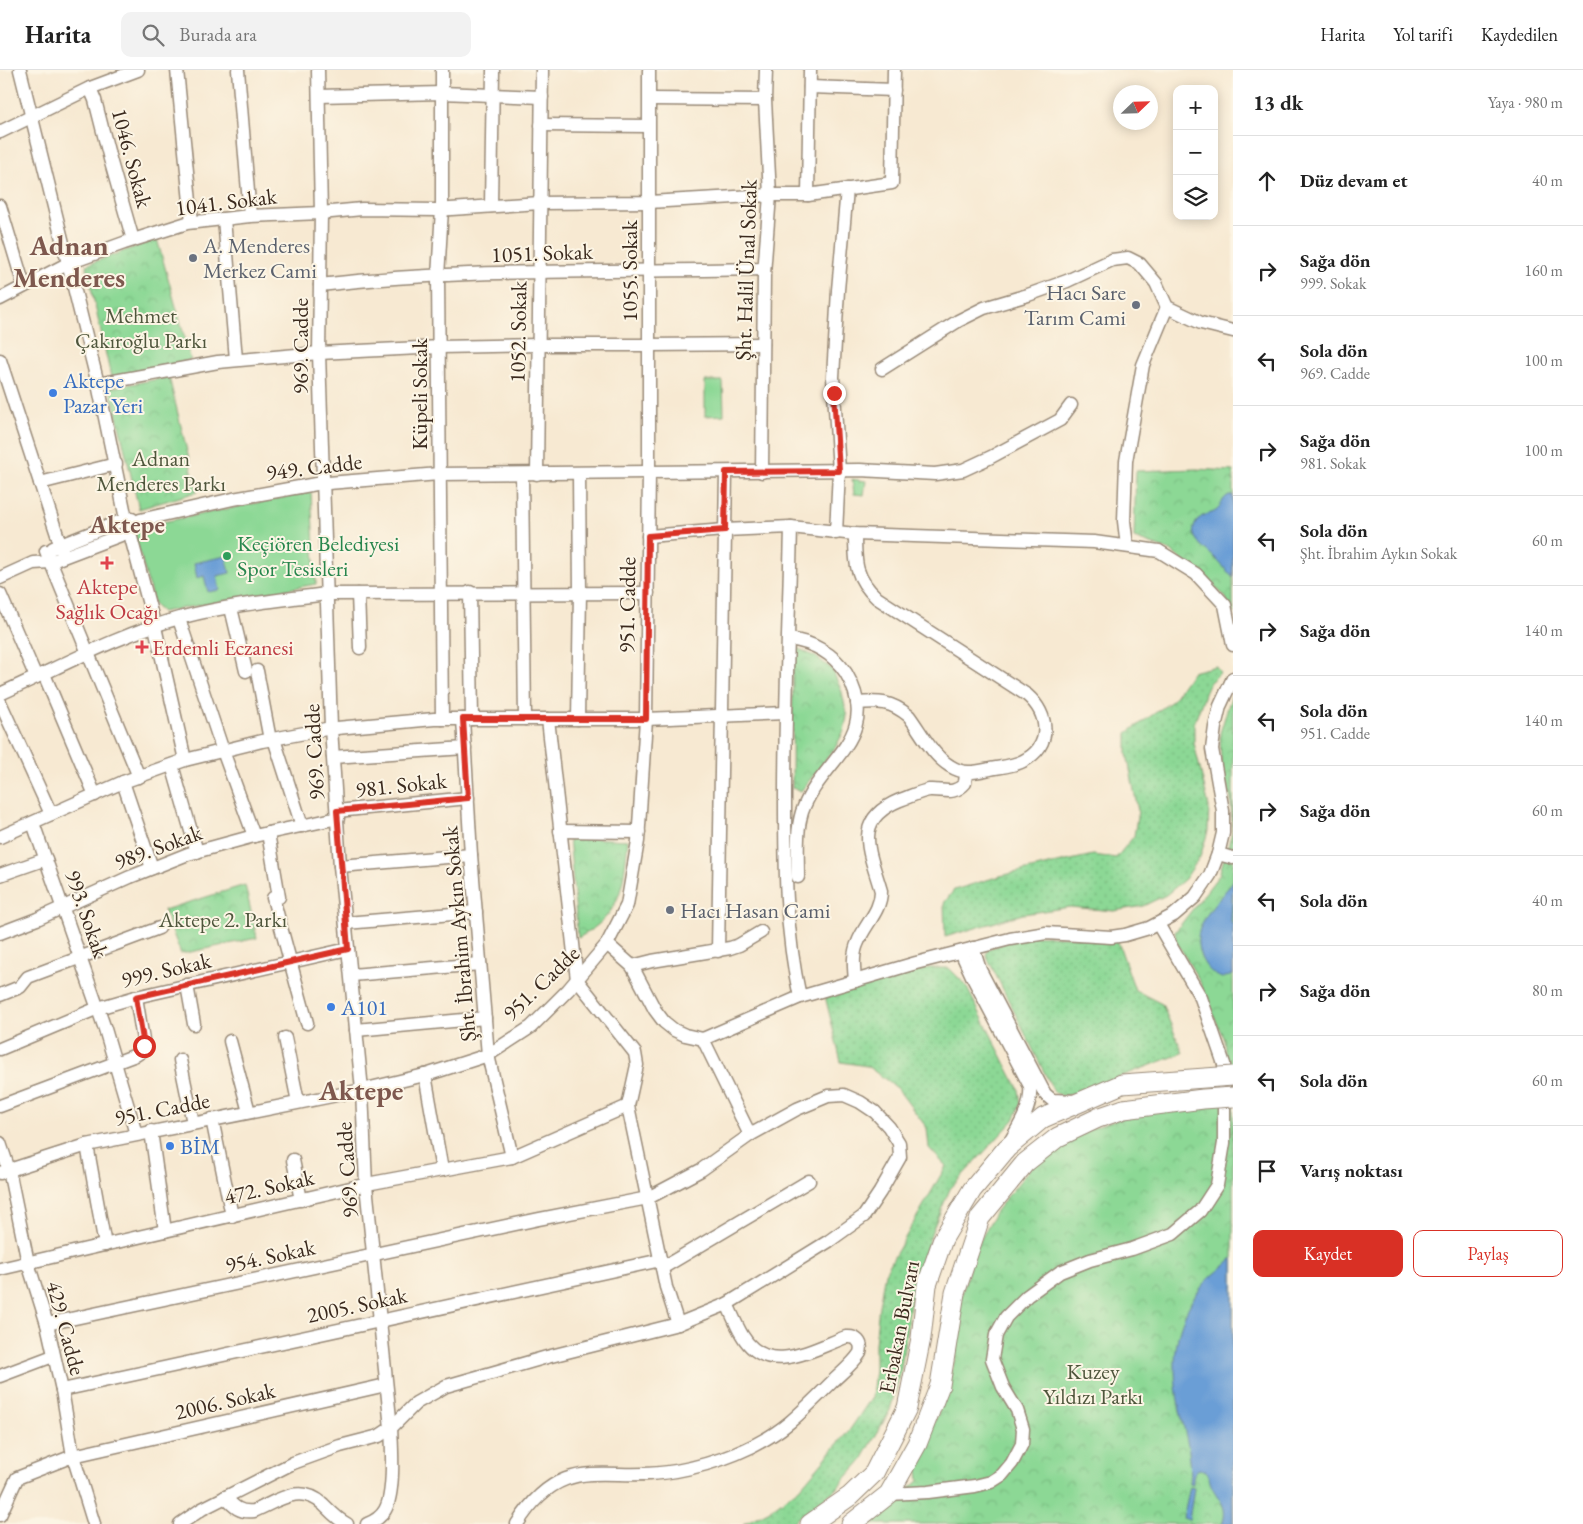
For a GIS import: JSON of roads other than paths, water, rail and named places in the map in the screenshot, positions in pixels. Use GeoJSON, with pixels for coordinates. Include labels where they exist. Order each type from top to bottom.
{"type":"FeatureCollection","features":[{"type":"Feature","properties":{"kind":"highway","name":"Erbakan Bulvarı"},"geometry":{"type":"LineString","coordinates":[[810,1524],[850,1496],[874,1473],[908,1408],[921,1338],[927,1285],[943,1239],[972,1190],[1007,1148],[1044,1118],[1122,1084],[1233,1076]]}},
{"type":"Feature","properties":{"kind":"highway"},"geometry":{"type":"LineString","coordinates":[[851,1524],[889,1494],[917,1444],[940,1385],[955,1293],[980,1218],[1025,1163],[1058,1138],[1098,1118],[1124,1109],[1233,1097]]}},
{"type":"Feature","properties":{"kind":"street"},"geometry":{"type":"LineString","coordinates":[[20,70],[98,384],[116,464],[125,526],[153,627],[185,760]]}},
{"type":"Feature","properties":{"kind":"street"},"geometry":{"type":"LineString","coordinates":[[0,132],[90,88],[138,70]]}},
{"type":"Feature","properties":{"kind":"street"},"geometry":{"type":"LineString","coordinates":[[177,70],[192,222]]}},
{"type":"Feature","properties":{"kind":"street"},"geometry":{"type":"LineString","coordinates":[[238,70],[250,216]]}},
{"type":"Feature","properties":{"kind":"street","name":"969. Cadde"},"geometry":{"type":"LineString","coordinates":[[318,70],[321,213],[319,353],[331,728],[340,866],[362,1090],[366,1185],[392,1452],[390,1498],[382,1514],[367,1524]]}},
{"type":"Feature","properties":{"kind":"street","name":"Küpeli Sokak"},"geometry":{"type":"LineString","coordinates":[[442,70],[442,209],[438,277],[442,719]]}},
{"type":"Feature","properties":{"kind":"street"},"geometry":{"type":"LineString","coordinates":[[491,206],[493,70]]}},
{"type":"Feature","properties":{"kind":"street","name":"1052. Sokak"},"geometry":{"type":"LineString","coordinates":[[537,474],[542,70]]}},
{"type":"Feature","properties":{"kind":"street","name":"1055. Sokak"},"geometry":{"type":"LineString","coordinates":[[649,70],[649,473]]}},
{"type":"Feature","properties":{"kind":"street","name":"Şht. Halil Ünal Sokak"},"geometry":{"type":"LineString","coordinates":[[762,472],[764,269],[770,195],[765,100],[766,70]]}},
{"type":"Feature","properties":{"kind":"street"},"geometry":{"type":"LineString","coordinates":[[808,195],[810,70]]}},
{"type":"Feature","properties":{"kind":"street"},"geometry":{"type":"LineString","coordinates":[[810,87],[894,90],[894,70]]}},
{"type":"Feature","properties":{"kind":"street","name":"1046. Sokak"},"geometry":{"type":"LineString","coordinates":[[90,88],[95,100],[133,240]]}},
{"type":"Feature","properties":{"kind":"street","name":"1041. Sokak"},"geometry":{"type":"LineString","coordinates":[[0,299],[69,263],[133,240],[192,222],[250,216],[362,209],[442,209],[540,203],[649,202],[770,195],[808,195],[892,183],[894,90]]}},
{"type":"Feature","properties":{"kind":"street"},"geometry":{"type":"LineString","coordinates":[[319,96],[442,93],[542,97]]}},
{"type":"Feature","properties":{"kind":"street"},"geometry":{"type":"LineString","coordinates":[[650,99],[765,100]]}},
{"type":"Feature","properties":{"kind":"street"},"geometry":{"type":"LineString","coordinates":[[541,125],[648,126]]}},
{"type":"Feature","properties":{"kind":"street"},"geometry":{"type":"LineString","coordinates":[[836,533],[839,471],[833,377],[847,189]]}},
{"type":"Feature","properties":{"kind":"street"},"geometry":{"type":"LineString","coordinates":[[0,208],[24,286]]}},
{"type":"Feature","properties":{"kind":"street"},"geometry":{"type":"LineString","coordinates":[[224,219],[236,359]]}},
{"type":"Feature","properties":{"kind":"street"},"geometry":{"type":"LineString","coordinates":[[882,369],[958,321],[984,308],[1067,281],[1112,260],[1128,258],[1140,264],[1156,283],[1167,307],[1201,323],[1233,331]]}},
{"type":"Feature","properties":{"kind":"street","name":"1051. Sokak"},"geometry":{"type":"LineString","coordinates":[[320,285],[366,280],[539,272],[764,269]]}},
{"type":"Feature","properties":{"kind":"street"},"geometry":{"type":"LineString","coordinates":[[1127,546],[1124,521],[1126,461],[1143,365],[1167,307]]}},
{"type":"Feature","properties":{"kind":"street"},"geometry":{"type":"LineString","coordinates":[[98,384],[236,359],[319,353],[538,344],[763,344]]}},
{"type":"Feature","properties":{"kind":"street"},"geometry":{"type":"LineString","coordinates":[[0,360],[63,550]]}},
{"type":"Feature","properties":{"kind":"street","name":"949. Cadde"},"geometry":{"type":"LineString","coordinates":[[0,578],[43,558],[140,520],[233,499],[322,483],[439,474],[860,470],[935,474],[963,470],[1060,420],[1071,405]]}},
{"type":"Feature","properties":{"kind":"street"},"geometry":{"type":"LineString","coordinates":[[40,483],[116,464]]}},
{"type":"Feature","properties":{"kind":"street"},"geometry":{"type":"LineString","coordinates":[[718,951],[726,472]]}},
{"type":"Feature","properties":{"kind":"street","name":"951. Cadde"},"geometry":{"type":"LineString","coordinates":[[5,1172],[87,1145],[362,1090],[425,1075],[488,1055],[531,1027],[568,990],[607,944],[628,905],[639,832],[646,719],[649,473]]}},
{"type":"Feature","properties":{"kind":"street"},"geometry":{"type":"LineString","coordinates":[[522,474],[524,719]]}},
{"type":"Feature","properties":{"kind":"street"},"geometry":{"type":"LineString","coordinates":[[578,719],[579,474]]}},
{"type":"Feature","properties":{"kind":"street"},"geometry":{"type":"LineString","coordinates":[[648,536],[725,530],[792,528],[855,534],[1094,542],[1159,551],[1196,574],[1225,605],[1233,645]]}},
{"type":"Feature","properties":{"kind":"street"},"geometry":{"type":"LineString","coordinates":[[792,528],[785,713],[786,900],[791,950],[800,997]]}},
{"type":"Feature","properties":{"kind":"street"},"geometry":{"type":"LineString","coordinates":[[855,534],[857,570],[868,590],[877,598],[1027,695],[1033,700],[1042,714],[1045,734],[1038,747],[1022,762],[966,773],[942,760],[909,716],[903,711],[888,703],[857,703]]}},
{"type":"Feature","properties":{"kind":"street"},"geometry":{"type":"LineString","coordinates":[[43,558],[87,654],[139,777]]}},
{"type":"Feature","properties":{"kind":"street"},"geometry":{"type":"LineString","coordinates":[[0,694],[116,641],[153,627],[179,619],[231,608],[326,594],[470,592],[648,593]]}},
{"type":"Feature","properties":{"kind":"street","name":"Şht. İbrahim Aykın Sokak"},"geometry":{"type":"LineString","coordinates":[[470,592],[468,719],[465,748],[476,912],[488,1055],[512,1156]]}},
{"type":"Feature","properties":{"kind":"street"},"geometry":{"type":"LineString","coordinates":[[0,594],[96,795]]}},
{"type":"Feature","properties":{"kind":"street"},"geometry":{"type":"LineString","coordinates":[[358,594],[360,648]]}},
{"type":"Feature","properties":{"kind":"street"},"geometry":{"type":"LineString","coordinates":[[231,608],[272,739],[302,826]]}},
{"type":"Feature","properties":{"kind":"street"},"geometry":{"type":"LineString","coordinates":[[179,619],[223,751],[254,836]]}},
{"type":"Feature","properties":{"kind":"street"},"geometry":{"type":"LineString","coordinates":[[789,639],[813,645],[834,660],[844,670],[851,682],[857,703],[856,726],[851,739],[812,792],[802,812],[799,824],[798,877]]}},
{"type":"Feature","properties":{"kind":"street"},"geometry":{"type":"LineString","coordinates":[[607,944],[632,966],[655,1010],[664,1022],[674,1030],[685,1035],[703,1039],[800,997],[1010,939],[1046,933],[1103,937],[1125,935],[1139,932],[1158,924],[1174,915],[1195,897],[1210,875],[1218,854],[1222,833],[1223,810],[1212,749],[1220,706],[1233,678]]}},
{"type":"Feature","properties":{"kind":"street"},"geometry":{"type":"LineString","coordinates":[[0,702],[52,814]]}},
{"type":"Feature","properties":{"kind":"street"},"geometry":{"type":"LineString","coordinates":[[2,832],[33,823],[123,782],[185,760],[272,739],[331,728],[442,719],[646,719],[785,713]]}},
{"type":"Feature","properties":{"kind":"street"},"geometry":{"type":"LineString","coordinates":[[548,719],[577,980],[635,1054],[637,1065],[628,1106],[666,1287],[678,1324]]}},
{"type":"Feature","properties":{"kind":"street"},"geometry":{"type":"LineString","coordinates":[[333,757],[465,748]]}},
{"type":"Feature","properties":{"kind":"street"},"geometry":{"type":"LineString","coordinates":[[172,765],[197,852]]}},
{"type":"Feature","properties":{"kind":"street"},"geometry":{"type":"LineString","coordinates":[[855,981],[854,960],[858,942],[881,898],[881,891],[867,844],[869,825],[877,813],[896,802],[930,790],[950,792],[960,788],[965,783],[966,773]]}},
{"type":"Feature","properties":{"kind":"street"},"geometry":{"type":"LineString","coordinates":[[123,782],[152,868]]}},
{"type":"Feature","properties":{"kind":"street","name":"981. Sokak"},"geometry":{"type":"LineString","coordinates":[[337,815],[468,798]]}},
{"type":"Feature","properties":{"kind":"street","name":"989. Sokak"},"geometry":{"type":"LineString","coordinates":[[0,933],[152,868],[197,852],[254,836],[302,826],[337,815]]}},
{"type":"Feature","properties":{"kind":"street","name":"993. Sokak"},"geometry":{"type":"LineString","coordinates":[[33,823],[64,907],[116,1062],[136,1134]]}},
{"type":"Feature","properties":{"kind":"street"},"geometry":{"type":"LineString","coordinates":[[560,831],[639,832]]}},
{"type":"Feature","properties":{"kind":"street"},"geometry":{"type":"LineString","coordinates":[[268,834],[279,896],[273,898],[306,1023]]}},
{"type":"Feature","properties":{"kind":"street"},"geometry":{"type":"LineString","coordinates":[[1218,854],[1233,858]]}},
{"type":"Feature","properties":{"kind":"street"},"geometry":{"type":"LineString","coordinates":[[340,866],[472,856]]}},
{"type":"Feature","properties":{"kind":"street"},"geometry":{"type":"LineString","coordinates":[[0,875],[46,859]]}},
{"type":"Feature","properties":{"kind":"street"},"geometry":{"type":"LineString","coordinates":[[346,923],[476,912]]}},
{"type":"Feature","properties":{"kind":"street"},"geometry":{"type":"LineString","coordinates":[[889,1494],[928,1492],[975,1486],[991,1482],[1002,1475],[1022,1444],[1023,1429],[1017,1410],[1003,1387],[992,1359],[996,1335],[1006,1317],[1027,1296],[1060,1272],[1090,1260],[1132,1249],[1172,1234],[1200,1212],[1217,1185],[1224,1143],[1224,1064],[1201,998],[1158,924]]}},
{"type":"Feature","properties":{"kind":"street"},"geometry":{"type":"LineString","coordinates":[[0,995],[20,987],[28,977],[159,928]]}},
{"type":"Feature","properties":{"kind":"street"},"geometry":{"type":"LineString","coordinates":[[632,966],[718,951],[739,945],[760,932]]}},
{"type":"Feature","properties":{"kind":"street","name":"999. Sokak"},"geometry":{"type":"LineString","coordinates":[[0,1049],[98,1008],[136,997],[348,949]]}},
{"type":"Feature","properties":{"kind":"street"},"geometry":{"type":"LineString","coordinates":[[967,950],[980,970],[1045,1094],[1052,1100],[1068,1102],[1083,1100]]}},
{"type":"Feature","properties":{"kind":"street"},"geometry":{"type":"LineString","coordinates":[[967,950],[973,978],[1030,1086],[1029,1106],[1007,1148]]}},
{"type":"Feature","properties":{"kind":"street"},"geometry":{"type":"LineString","coordinates":[[352,975],[480,964]]}},
{"type":"Feature","properties":{"kind":"street"},"geometry":{"type":"LineString","coordinates":[[187,985],[194,1024]]}},
{"type":"Feature","properties":{"kind":"street"},"geometry":{"type":"LineString","coordinates":[[0,1106],[136,1055],[142,1051],[144,1046],[136,997]]}},
{"type":"Feature","properties":{"kind":"street"},"geometry":{"type":"LineString","coordinates":[[356,1030],[485,1018]]}},
{"type":"Feature","properties":{"kind":"street"},"geometry":{"type":"LineString","coordinates":[[285,1038],[298,1102]]}},
{"type":"Feature","properties":{"kind":"street"},"geometry":{"type":"LineString","coordinates":[[703,1039],[750,1135]]}},
{"type":"Feature","properties":{"kind":"street"},"geometry":{"type":"LineString","coordinates":[[230,1041],[249,1112]]}},
{"type":"Feature","properties":{"kind":"street"},"geometry":{"type":"LineString","coordinates":[[180,1060],[193,1123]]}},
{"type":"Feature","properties":{"kind":"street"},"geometry":{"type":"LineString","coordinates":[[425,1075],[442,1170]]}},
{"type":"Feature","properties":{"kind":"street","name":"954. Sokak"},"geometry":{"type":"LineString","coordinates":[[47,1324],[539,1219],[648,1198],[701,1170],[750,1135],[797,1108],[828,1096],[844,1095],[860,1102],[875,1112],[889,1127],[899,1143],[900,1157],[864,1216],[829,1242],[727,1304],[678,1324],[547,1357],[446,1386],[416,1403],[391,1428],[380,1436],[309,1456],[225,1497],[180,1524]]}},
{"type":"Feature","properties":{"kind":"street","name":"472. Sokak"},"geometry":{"type":"LineString","coordinates":[[0,1269],[366,1185],[512,1156],[628,1106]]}},
{"type":"Feature","properties":{"kind":"street"},"geometry":{"type":"LineString","coordinates":[[212,1119],[232,1216]]}},
{"type":"Feature","properties":{"kind":"street"},"geometry":{"type":"LineString","coordinates":[[151,1131],[165,1231]]}},
{"type":"Feature","properties":{"kind":"street","name":"429. Cadde"},"geometry":{"type":"LineString","coordinates":[[0,1143],[5,1172],[28,1263],[47,1324],[62,1390],[73,1456],[94,1524]]}},
{"type":"Feature","properties":{"kind":"street"},"geometry":{"type":"LineString","coordinates":[[87,1145],[105,1246]]}},
{"type":"Feature","properties":{"kind":"street"},"geometry":{"type":"LineString","coordinates":[[293,1160],[301,1200]]}},
{"type":"Feature","properties":{"kind":"street","name":"2005. Sokak"},"geometry":{"type":"LineString","coordinates":[[62,1390],[380,1320],[662,1264],[809,1181]]}},
{"type":"Feature","properties":{"kind":"street"},"geometry":{"type":"LineString","coordinates":[[520,1523],[540,1495],[560,1481],[594,1473],[649,1474],[673,1472],[715,1461],[752,1445],[789,1422],[860,1353],[861,1345],[858,1340],[851,1336],[796,1356],[777,1358],[768,1356],[754,1348],[742,1336],[727,1304]]}},
{"type":"Feature","properties":{"kind":"street"},"geometry":{"type":"LineString","coordinates":[[0,1376],[54,1356]]}},
{"type":"Feature","properties":{"kind":"street","name":"2006. Sokak"},"geometry":{"type":"LineString","coordinates":[[0,1515],[17,1478],[73,1456],[386,1385]]}},
{"type":"Feature","properties":{"kind":"street"},"geometry":{"type":"LineString","coordinates":[[225,1497],[235,1508],[247,1512],[254,1511],[295,1493],[308,1494],[347,1524]]}},
{"type":"Feature","properties":{"kind":"water"},"geometry":{"type":"Polygon","coordinates":[[[1233,495],[1233,578],[1200,545],[1193,530],[1199,519],[1217,510],[1224,498],[1233,495]]]}},
{"type":"Feature","properties":{"kind":"water"},"geometry":{"type":"Polygon","coordinates":[[[226,556],[230,573],[217,576],[220,590],[208,592],[204,576],[197,578],[194,563],[226,556]]]}},
{"type":"Feature","properties":{"kind":"water"},"geometry":{"type":"Polygon","coordinates":[[[1233,880],[1231,921],[1233,927],[1233,975],[1222,978],[1212,973],[1203,961],[1198,945],[1198,935],[1206,916],[1233,880]]]}},
{"type":"Feature","properties":{"kind":"water"},"geometry":{"type":"Polygon","coordinates":[[[1233,1258],[1233,1524],[1222,1524],[1224,1508],[1211,1485],[1207,1472],[1200,1469],[1196,1471],[1193,1484],[1190,1483],[1190,1457],[1175,1380],[1175,1363],[1176,1346],[1180,1330],[1185,1314],[1193,1299],[1207,1280],[1233,1258]]]}},
{"type":"Feature","properties":{"kind":"water"},"geometry":{"type":"Polygon","coordinates":[[[1190,1487],[1194,1488],[1189,1520],[1183,1518],[1190,1487]]]}},
{"type":"Feature","properties":{"kind":"place","name":"A. Menderes Merkez Cami"},"geometry":{"type":"Point","coordinates":[193,258]}},
{"type":"Feature","properties":{"kind":"place","name":"Hacı Sare Tarım Cami"},"geometry":{"type":"Point","coordinates":[1136,305]}},
{"type":"Feature","properties":{"kind":"place","name":"Aktepe Pazar Yeri"},"geometry":{"type":"Point","coordinates":[53,393]}},
{"type":"Feature","properties":{"kind":"place","name":"Keçiören Belediyesi Spor Tesisleri"},"geometry":{"type":"Point","coordinates":[227,556]}},
{"type":"Feature","properties":{"kind":"place","name":"Aktepe Sağlık Ocağı"},"geometry":{"type":"Point","coordinates":[107,563]}},
{"type":"Feature","properties":{"kind":"place","name":"Erdemli Eczanesi"},"geometry":{"type":"Point","coordinates":[142,647]}},
{"type":"Feature","properties":{"kind":"place","name":"Hacı Hasan Cami"},"geometry":{"type":"Point","coordinates":[670,910]}},
{"type":"Feature","properties":{"kind":"place","name":"A101"},"geometry":{"type":"Point","coordinates":[331,1007]}},
{"type":"Feature","properties":{"kind":"place","name":"BİM"},"geometry":{"type":"Point","coordinates":[170,1146]}},
{"type":"Feature","properties":{"kind":"district","name":"Adnan Menderes"},"geometry":{"type":"Point","coordinates":[69,261]}},
{"type":"Feature","properties":{"kind":"district","name":"Aktepe"},"geometry":{"type":"Point","coordinates":[127,524]}},
{"type":"Feature","properties":{"kind":"district","name":"Aktepe"},"geometry":{"type":"Point","coordinates":[361,1090]}},
{"type":"Feature","properties":{"kind":"park label","name":"Mehmet Çakıroğlu Parkı"},"geometry":{"type":"Point","coordinates":[141,328]}},
{"type":"Feature","properties":{"kind":"park label","name":"Adnan Menderes Parkı"},"geometry":{"type":"Point","coordinates":[161,470]}},
{"type":"Feature","properties":{"kind":"park label","name":"Aktepe 2. Parkı"},"geometry":{"type":"Point","coordinates":[223,919]}},
{"type":"Feature","properties":{"kind":"park label","name":"Kuzey Yıldızı Parkı"},"geometry":{"type":"Point","coordinates":[1093,1384]}}]}
